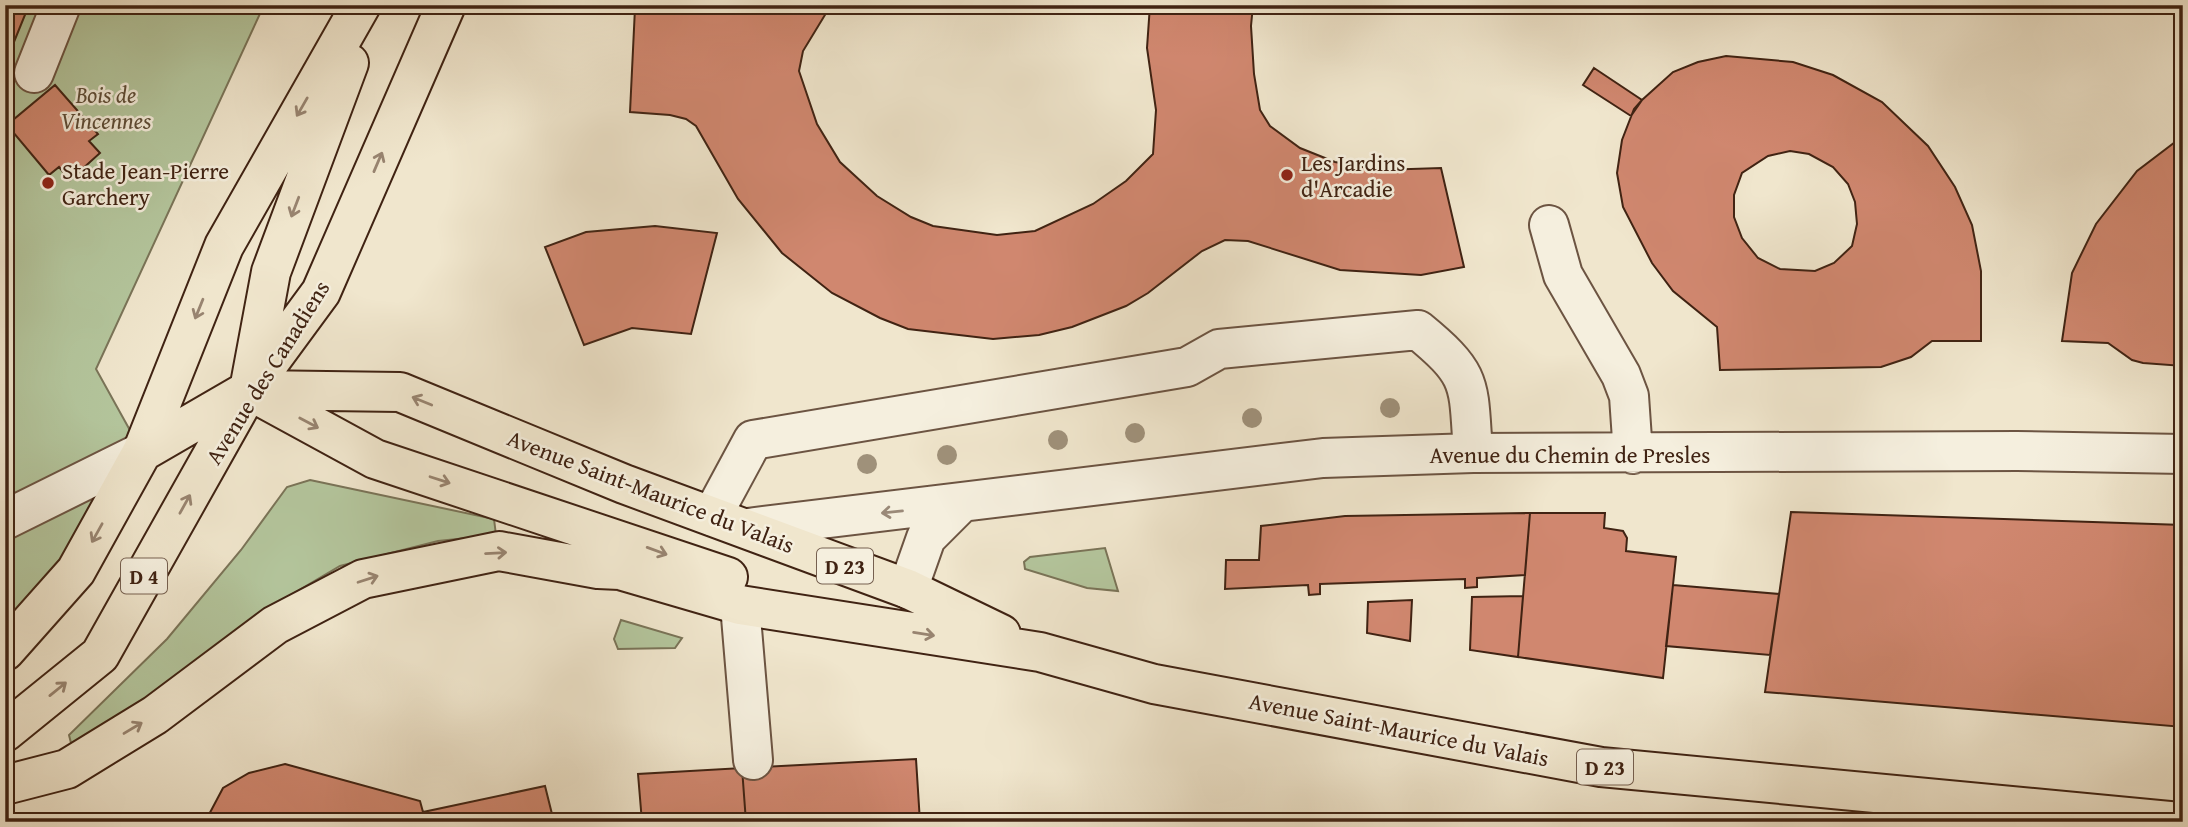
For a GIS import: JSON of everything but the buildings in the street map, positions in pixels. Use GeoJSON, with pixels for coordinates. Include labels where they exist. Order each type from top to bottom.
{"type":"FeatureCollection","features":[{"type":"Feature","properties":{"kind":"main road","name":"D 4"},"geometry":{"type":"LineString","coordinates":[[5,651],[76,571],[142,452],[224,246],[361,5]]}},
{"type":"Feature","properties":{"kind":"main road"},"geometry":{"type":"LineString","coordinates":[[142,452],[249,390],[271,272],[370,5]]}},
{"type":"Feature","properties":{"kind":"main road","name":"Avenue des Canadiens"},"geometry":{"type":"LineString","coordinates":[[5,732],[100,655],[249,390],[321,292],[446,5]]}},
{"type":"Feature","properties":{"kind":"main road"},"geometry":{"type":"LineString","coordinates":[[249,390],[375,459],[631,541],[857,623]]}},
{"type":"Feature","properties":{"kind":"main road","name":"Avenue Saint-Maurice du Valais"},"geometry":{"type":"LineString","coordinates":[[249,390],[400,392],[624,484],[908,589],[1040,652]]}},
{"type":"Feature","properties":{"kind":"main road"},"geometry":{"type":"LineString","coordinates":[[5,785],[67,769],[155,715],[275,625],[363,579],[499,551],[598,569],[620,570],[740,605],[857,623]]}},
{"type":"Feature","properties":{"kind":"main road","name":"Avenue Saint-Maurice du Valais"},"geometry":{"type":"LineString","coordinates":[[857,623],[1040,652],[1154,684],[1601,767],[2180,822]]}},
{"type":"Feature","properties":{"kind":"street"},"geometry":{"type":"LineString","coordinates":[[34,73],[61,5]]}},
{"type":"Feature","properties":{"kind":"street"},"geometry":{"type":"LineString","coordinates":[[1549,225],[1563,275],[1621,376],[1629,396],[1633,454]]}},
{"type":"Feature","properties":{"kind":"street"},"geometry":{"type":"LineString","coordinates":[[730,522],[753,440],[1187,367],[1219,349],[1418,330],[1450,356],[1468,387],[1473,453]]}},
{"type":"Feature","properties":{"kind":"street","name":"Avenue du Chemin de Presles"},"geometry":{"type":"LineString","coordinates":[[730,522],[960,504],[1322,458],[1473,453],[2017,451],[2183,454]]}},
{"type":"Feature","properties":{"kind":"street"},"geometry":{"type":"LineString","coordinates":[[5,520],[142,452]]}},
{"type":"Feature","properties":{"kind":"street"},"geometry":{"type":"LineString","coordinates":[[908,589],[926,538],[960,504]]}},
{"type":"Feature","properties":{"kind":"street"},"geometry":{"type":"LineString","coordinates":[[740,605],[753,760]]}},
{"type":"Feature","properties":{"kind":"green space","name":"Bois de Vincennes"},"geometry":{"type":"Polygon","coordinates":[[[5,5],[264,5],[96,369],[142,452],[5,651],[5,5]]]}},
{"type":"Feature","properties":{"kind":"green space"},"geometry":{"type":"Polygon","coordinates":[[[310,480],[494,519],[496,535],[438,541],[340,566],[262,612],[161,690],[72,747],[69,735],[167,639],[241,550],[287,487],[310,480]]]}},
{"type":"Feature","properties":{"kind":"green space"},"geometry":{"type":"Polygon","coordinates":[[[1105,548],[1118,591],[1087,588],[1025,569],[1024,562],[1030,557],[1105,548]]]}},
{"type":"Feature","properties":{"kind":"green space"},"geometry":{"type":"Polygon","coordinates":[[[621,620],[682,638],[675,648],[618,649],[614,639],[621,620]]]}},
{"type":"Feature","properties":{"kind":"place","name":"Les Jardins d'Arcadie"},"geometry":{"type":"Point","coordinates":[1287,175]}},
{"type":"Feature","properties":{"kind":"place","name":"Stade Jean-Pierre Garchery"},"geometry":{"type":"Point","coordinates":[48,183]}}]}
